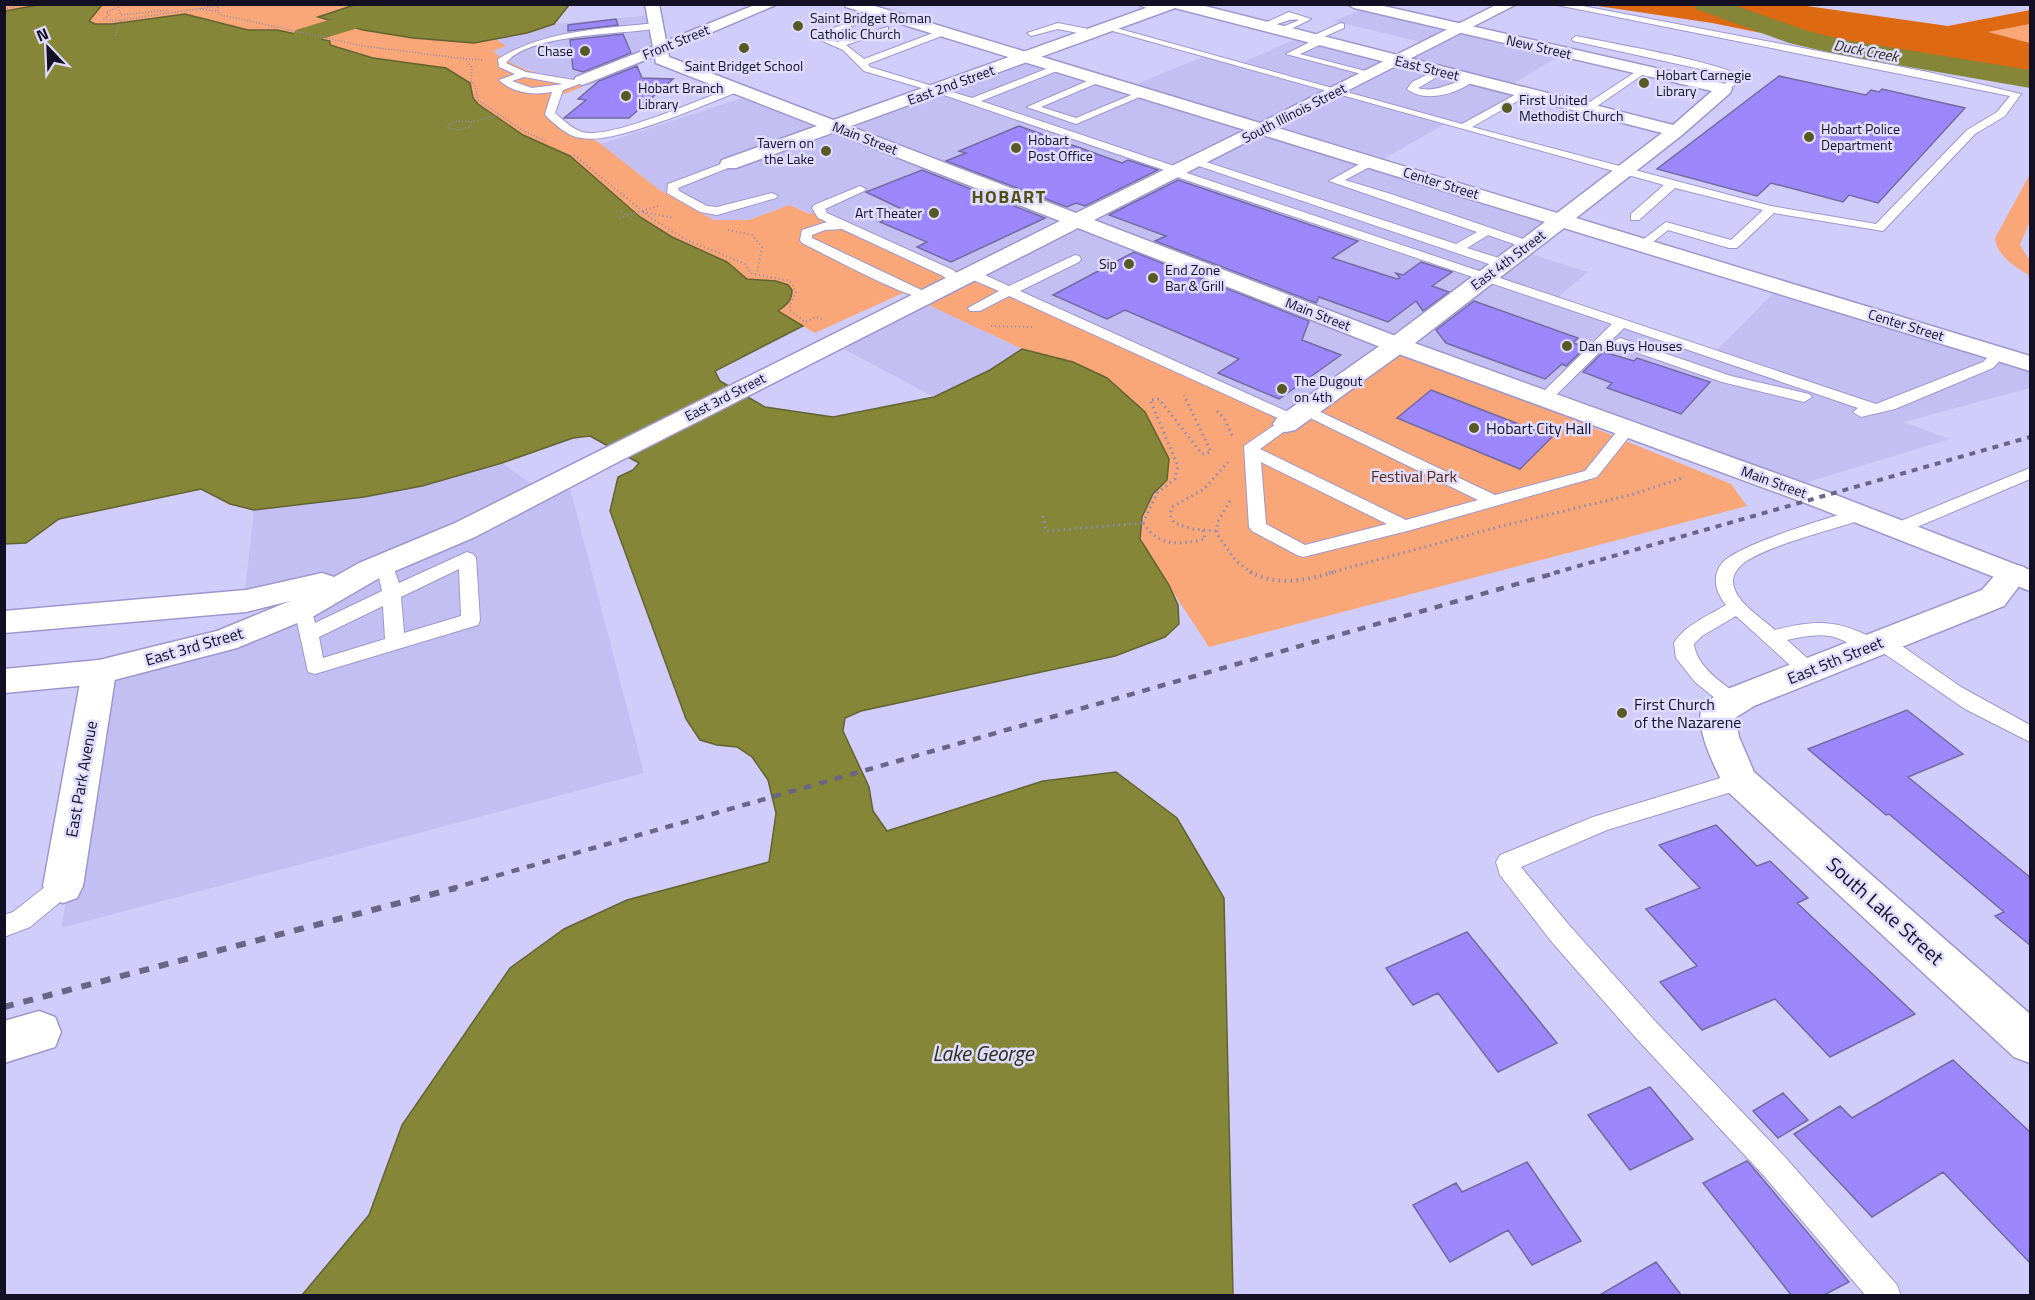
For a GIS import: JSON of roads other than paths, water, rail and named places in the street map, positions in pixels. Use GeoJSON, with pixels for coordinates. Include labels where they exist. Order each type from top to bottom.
{"type":"FeatureCollection","features":[{"type":"Feature","properties":{"kind":"street"},"geometry":{"type":"LineString","coordinates":[[652,4],[660,49]]}},
{"type":"Feature","properties":{"kind":"street","name":"Front Street"},"geometry":{"type":"LineString","coordinates":[[579,82],[771,4]]}},
{"type":"Feature","properties":{"kind":"street","name":"Center Street"},"geometry":{"type":"LineString","coordinates":[[851,4],[884,22],[944,32],[2031,364]]}},
{"type":"Feature","properties":{"kind":"street","name":"East Street"},"geometry":{"type":"LineString","coordinates":[[1178,4],[1676,132]]}},
{"type":"Feature","properties":{"kind":"street","name":"New Street"},"geometry":{"type":"LineString","coordinates":[[1354,4],[1724,89]]}},
{"type":"Feature","properties":{"kind":"street","name":"South Illinois Street"},"geometry":{"type":"LineString","coordinates":[[1078,221],[1510,4]]}},
{"type":"Feature","properties":{"kind":"street","name":"East 2nd Street"},"geometry":{"type":"LineString","coordinates":[[729,164],[1165,7]]}},
{"type":"Feature","properties":{"kind":"street","name":"Main Street"},"geometry":{"type":"LineString","coordinates":[[660,49],[662,60],[1397,345],[1861,514],[2022,577]]}},
{"type":"Feature","properties":{"kind":"street","name":"East 4th Street"},"geometry":{"type":"LineString","coordinates":[[1294,418],[1397,345],[1561,220],[1622,171],[1676,132],[1724,89]]}},
{"type":"Feature","properties":{"kind":"street","name":"East 3rd Street"},"geometry":{"type":"LineString","coordinates":[[4,622],[246,602],[377,567],[465,530],[1078,221]]}},
{"type":"Feature","properties":{"kind":"street","name":"East 3rd Street"},"geometry":{"type":"LineString","coordinates":[[4,681],[99,672],[306,621],[377,567]]}},
{"type":"Feature","properties":{"kind":"street","name":"East 5th Street"},"geometry":{"type":"LineString","coordinates":[[1733,702],[1993,598],[2022,577]]}},
{"type":"Feature","properties":{"kind":"street","name":"East Park Avenue"},"geometry":{"type":"LineString","coordinates":[[63,886],[99,672]]}},
{"type":"Feature","properties":{"kind":"street"},"geometry":{"type":"LineString","coordinates":[[1733,702],[1717,713],[1721,737],[1740,781]]}},
{"type":"Feature","properties":{"kind":"street","name":"South Lake Street"},"geometry":{"type":"LineString","coordinates":[[1740,781],[2031,1042]]}},
{"type":"Feature","properties":{"kind":"lane"},"geometry":{"type":"LineString","coordinates":[[1139,4],[1165,7]]}},
{"type":"Feature","properties":{"kind":"lane"},"geometry":{"type":"LineString","coordinates":[[1031,33],[1058,26],[1100,31],[1337,91],[1622,171],[1771,209],[1879,228],[1971,132],[2001,114],[2016,94],[1556,4]]}},
{"type":"Feature","properties":{"kind":"lane"},"geometry":{"type":"LineString","coordinates":[[1262,26],[1289,15],[1307,19],[1281,31]]}},
{"type":"Feature","properties":{"kind":"lane"},"geometry":{"type":"LineString","coordinates":[[1558,51],[1609,16]]}},
{"type":"Feature","properties":{"kind":"lane"},"geometry":{"type":"LineString","coordinates":[[836,45],[884,22]]}},
{"type":"Feature","properties":{"kind":"lane"},"geometry":{"type":"LineString","coordinates":[[884,22],[815,36],[846,48],[867,69],[938,90],[1177,172],[1495,270],[1629,324],[1872,408]]}},
{"type":"Feature","properties":{"kind":"lane"},"geometry":{"type":"LineString","coordinates":[[579,82],[524,74],[502,65],[501,62],[508,56],[546,41],[656,26]]}},
{"type":"Feature","properties":{"kind":"lane"},"geometry":{"type":"LineString","coordinates":[[1341,26],[1291,54],[1370,75]]}},
{"type":"Feature","properties":{"kind":"lane"},"geometry":{"type":"LineString","coordinates":[[863,63],[873,57],[944,32]]}},
{"type":"Feature","properties":{"kind":"lane"},"geometry":{"type":"LineString","coordinates":[[1576,39],[1706,67],[1732,74],[1738,78],[1724,89]]}},
{"type":"Feature","properties":{"kind":"lane"},"geometry":{"type":"LineString","coordinates":[[1755,51],[1766,45]]}},
{"type":"Feature","properties":{"kind":"lane"},"geometry":{"type":"LineString","coordinates":[[973,102],[1059,67]]}},
{"type":"Feature","properties":{"kind":"lane"},"geometry":{"type":"LineString","coordinates":[[1441,71],[1415,84],[1412,89],[1425,93],[1442,92],[1471,79]]}},
{"type":"Feature","properties":{"kind":"lane"},"geometry":{"type":"LineString","coordinates":[[1586,109],[1643,71]]}},
{"type":"Feature","properties":{"kind":"lane"},"geometry":{"type":"LineString","coordinates":[[524,74],[504,80],[513,87],[537,91],[558,90],[579,82]]}},
{"type":"Feature","properties":{"kind":"lane"},"geometry":{"type":"LineString","coordinates":[[1099,79],[1032,107],[1076,121],[1144,93]]}},
{"type":"Feature","properties":{"kind":"lane"},"geometry":{"type":"LineString","coordinates":[[558,90],[550,114],[576,134],[591,136],[635,125],[737,89]]}},
{"type":"Feature","properties":{"kind":"lane"},"geometry":{"type":"LineString","coordinates":[[1464,127],[1525,93]]}},
{"type":"Feature","properties":{"kind":"lane"},"geometry":{"type":"LineString","coordinates":[[1197,162],[1457,249],[1495,270]]}},
{"type":"Feature","properties":{"kind":"lane"},"geometry":{"type":"LineString","coordinates":[[1371,162],[1335,181],[1390,197],[1528,245]]}},
{"type":"Feature","properties":{"kind":"lane"},"geometry":{"type":"LineString","coordinates":[[729,164],[672,186],[674,193],[704,209],[717,211],[772,196]]}},
{"type":"Feature","properties":{"kind":"lane"},"geometry":{"type":"LineString","coordinates":[[1673,183],[1635,217],[1733,245],[1771,209]]}},
{"type":"Feature","properties":{"kind":"lane"},"geometry":{"type":"LineString","coordinates":[[860,189],[818,208],[822,215],[948,273],[1007,291],[1294,418],[1494,501]]}},
{"type":"Feature","properties":{"kind":"lane"},"geometry":{"type":"LineString","coordinates":[[1644,245],[1656,223]]}},
{"type":"Feature","properties":{"kind":"lane"},"geometry":{"type":"LineString","coordinates":[[844,225],[823,226],[806,232],[806,240],[927,296]]}},
{"type":"Feature","properties":{"kind":"lane"},"geometry":{"type":"LineString","coordinates":[[1457,249],[1487,231]]}},
{"type":"Feature","properties":{"kind":"lane"},"geometry":{"type":"LineString","coordinates":[[975,308],[1075,259]]}},
{"type":"Feature","properties":{"kind":"lane"},"geometry":{"type":"LineString","coordinates":[[1552,401],[1620,342],[1629,324]]}},
{"type":"Feature","properties":{"kind":"lane"},"geometry":{"type":"LineString","coordinates":[[1552,401],[1629,324]]}},
{"type":"Feature","properties":{"kind":"lane"},"geometry":{"type":"LineString","coordinates":[[1620,342],[1727,378],[1800,395],[1854,414],[1872,408],[1890,406],[1988,364],[1999,354]]}},
{"type":"Feature","properties":{"kind":"lane"},"geometry":{"type":"LineString","coordinates":[[1769,389],[1779,376]]}},
{"type":"Feature","properties":{"kind":"lane"},"geometry":{"type":"LineString","coordinates":[[1294,418],[1252,446],[1257,527],[1303,551],[1405,526],[1591,474],[1628,428]]}},
{"type":"Feature","properties":{"kind":"lane"},"geometry":{"type":"LineString","coordinates":[[1253,452],[1405,526]]}},
{"type":"Feature","properties":{"kind":"lane"},"geometry":{"type":"LineString","coordinates":[[1897,529],[2031,473]]}},
{"type":"Feature","properties":{"kind":"lane"},"geometry":{"type":"LineString","coordinates":[[1809,671],[1738,607],[1729,596],[1724,582],[1728,568],[1737,559],[1760,548],[1861,514]]}},
{"type":"Feature","properties":{"kind":"lane"},"geometry":{"type":"LineString","coordinates":[[467,558],[471,620],[315,667],[306,621],[392,594],[467,558]]}},
{"type":"Feature","properties":{"kind":"lane"},"geometry":{"type":"LineString","coordinates":[[377,567],[392,594],[395,643]]}},
{"type":"Feature","properties":{"kind":"lane"},"geometry":{"type":"LineString","coordinates":[[1733,702],[1702,677],[1686,658],[1684,643],[1695,631],[1738,607]]}},
{"type":"Feature","properties":{"kind":"lane"},"geometry":{"type":"LineString","coordinates":[[1772,637],[1824,627],[1838,629],[1877,644],[1993,717],[2031,734]]}},
{"type":"Feature","properties":{"kind":"lane"},"geometry":{"type":"LineString","coordinates":[[1740,781],[1601,823],[1508,862],[1512,875],[1560,933],[1645,1029],[1775,1167],[1886,1296]]}},
{"type":"Feature","properties":{"kind":"lane"},"geometry":{"type":"LineString","coordinates":[[4,926],[21,920],[63,886]]}},
{"type":"Feature","properties":{"kind":"water"},"geometry":{"type":"Polygon","coordinates":[[[357,4],[569,5],[554,24],[527,33],[474,43],[413,38],[363,30],[318,17],[357,4]]]}},
{"type":"Feature","properties":{"kind":"water","name":"Lake George"},"geometry":{"type":"Polygon","coordinates":[[[37,5],[102,5],[89,21],[95,24],[112,24],[185,14],[248,30],[277,30],[330,41],[330,45],[373,58],[446,68],[470,83],[473,98],[478,104],[523,135],[570,156],[640,217],[672,237],[727,262],[747,279],[776,281],[788,285],[792,290],[790,300],[778,311],[803,326],[715,371],[720,381],[765,407],[833,417],[934,397],[990,370],[1022,349],[1073,362],[1107,378],[1145,412],[1169,459],[1167,480],[1153,494],[1142,517],[1140,539],[1169,585],[1178,605],[1179,624],[1165,637],[1115,656],[861,711],[845,718],[843,731],[869,787],[873,811],[887,831],[1043,781],[1116,772],[1177,818],[1224,898],[1233,1295],[302,1295],[369,1215],[402,1125],[510,968],[564,929],[627,900],[769,862],[776,813],[768,780],[752,757],[737,747],[700,740],[686,719],[610,511],[618,477],[633,470],[639,463],[590,436],[573,438],[502,463],[422,486],[364,497],[254,510],[230,504],[201,489],[59,519],[26,543],[5,544],[5,11],[37,5]]]}},
{"type":"Feature","properties":{"kind":"waterway"},"geometry":{"type":"LineString","coordinates":[[306,36],[410,4]]}},
{"type":"Feature","properties":{"kind":"waterway","name":"Duck Creek"},"geometry":{"type":"LineString","coordinates":[[1705,4],[1799,37],[1840,47],[2030,79]]}},
{"type":"Feature","properties":{"kind":"railway"},"geometry":{"type":"LineString","coordinates":[[1554,573],[2030,437]]}},
{"type":"Feature","properties":{"kind":"railway"},"geometry":{"type":"LineString","coordinates":[[450,889],[1559,572]]}},
{"type":"Feature","properties":{"kind":"railway"},"geometry":{"type":"LineString","coordinates":[[4,1007],[456,888]]}},
{"type":"Feature","properties":{"kind":"place","name":"Saint Bridget Roman Catholic Church"},"geometry":{"type":"Point","coordinates":[798,26]}},
{"type":"Feature","properties":{"kind":"place","name":"Saint Bridget School"},"geometry":{"type":"Point","coordinates":[744,48]}},
{"type":"Feature","properties":{"kind":"place","name":"Chase"},"geometry":{"type":"Point","coordinates":[585,51]}},
{"type":"Feature","properties":{"kind":"place","name":"Hobart Carnegie Library"},"geometry":{"type":"Point","coordinates":[1644,83]}},
{"type":"Feature","properties":{"kind":"place","name":"Hobart Branch Library"},"geometry":{"type":"Point","coordinates":[626,96]}},
{"type":"Feature","properties":{"kind":"place","name":"First United Methodist Church"},"geometry":{"type":"Point","coordinates":[1507,108]}},
{"type":"Feature","properties":{"kind":"place","name":"Hobart Police Department"},"geometry":{"type":"Point","coordinates":[1809,137]}},
{"type":"Feature","properties":{"kind":"place","name":"Hobart Post Office"},"geometry":{"type":"Point","coordinates":[1016,148]}},
{"type":"Feature","properties":{"kind":"place","name":"Tavern on the Lake"},"geometry":{"type":"Point","coordinates":[826,151]}},
{"type":"Feature","properties":{"kind":"place","name":"Art Theater"},"geometry":{"type":"Point","coordinates":[934,213]}},
{"type":"Feature","properties":{"kind":"place","name":"Sip"},"geometry":{"type":"Point","coordinates":[1129,264]}},
{"type":"Feature","properties":{"kind":"place","name":"End Zone Bar & Grill"},"geometry":{"type":"Point","coordinates":[1153,278]}},
{"type":"Feature","properties":{"kind":"place","name":"Dan Buys Houses"},"geometry":{"type":"Point","coordinates":[1567,346]}},
{"type":"Feature","properties":{"kind":"place","name":"The Dugout on 4th"},"geometry":{"type":"Point","coordinates":[1282,389]}},
{"type":"Feature","properties":{"kind":"place","name":"Hobart City Hall"},"geometry":{"type":"Point","coordinates":[1474,428]}},
{"type":"Feature","properties":{"kind":"place","name":"First Church of the Nazarene"},"geometry":{"type":"Point","coordinates":[1622,713]}},
{"type":"Feature","properties":{"kind":"district","name":"HOBART"},"geometry":{"type":"Point","coordinates":[1009,197]}},
{"type":"Feature","properties":{"kind":"park label","name":"Festival Park"},"geometry":{"type":"Point","coordinates":[1414,476]}}]}
